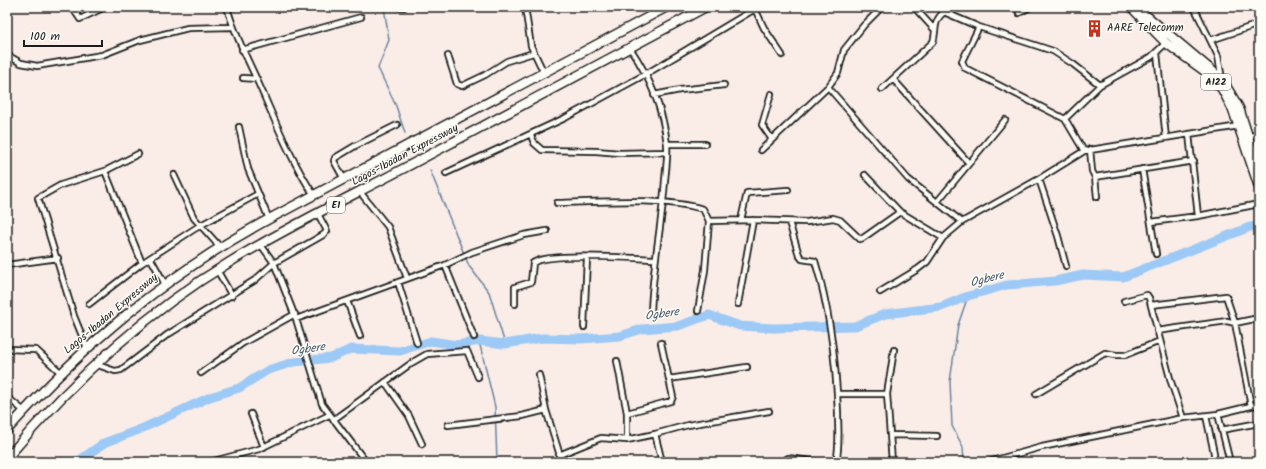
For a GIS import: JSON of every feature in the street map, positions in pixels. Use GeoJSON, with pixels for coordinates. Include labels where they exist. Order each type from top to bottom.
{"type":"FeatureCollection","features":[{"type":"Feature","properties":{"kind":"highway","name":"Lagos-Ibadan Expressway"},"geometry":{"type":"LineString","coordinates":[[7,458],[51,408],[95,364],[145,322],[217,270],[318,214],[706,7]]}},
{"type":"Feature","properties":{"kind":"highway","name":"A122"},"geometry":{"type":"LineString","coordinates":[[1131,7],[1166,43],[1220,81],[1239,126],[1259,187]]}},
{"type":"Feature","properties":{"kind":"highway","name":"A122"},"geometry":{"type":"LineString","coordinates":[[1137,7],[1220,81],[1234,97],[1249,136],[1259,170]]}},
{"type":"Feature","properties":{"kind":"highway","name":"Lagos-Ibadan Expressway"},"geometry":{"type":"LineString","coordinates":[[7,430],[60,372],[124,315],[165,284],[220,247],[269,219],[664,8]]}},
{"type":"Feature","properties":{"kind":"street"},"geometry":{"type":"LineString","coordinates":[[72,7],[80,19],[105,7]]}},
{"type":"Feature","properties":{"kind":"street"},"geometry":{"type":"LineString","coordinates":[[227,7],[232,26],[242,50],[257,79],[286,147],[297,170],[314,195]]}},
{"type":"Feature","properties":{"kind":"street"},"geometry":{"type":"LineString","coordinates":[[525,7],[533,53],[544,73]]}},
{"type":"Feature","properties":{"kind":"street"},"geometry":{"type":"LineString","coordinates":[[761,150],[771,138],[828,87],[838,73],[844,50],[864,25],[882,7]]}},
{"type":"Feature","properties":{"kind":"street"},"geometry":{"type":"LineString","coordinates":[[882,89],[933,42],[935,37],[934,29],[914,7]]}},
{"type":"Feature","properties":{"kind":"street"},"geometry":{"type":"LineString","coordinates":[[1019,13],[1030,7]]}},
{"type":"Feature","properties":{"kind":"street"},"geometry":{"type":"LineString","coordinates":[[1194,7],[1211,40],[1220,62],[1220,81]]}},
{"type":"Feature","properties":{"kind":"street"},"geometry":{"type":"LineString","coordinates":[[446,173],[565,118],[646,74],[753,10],[756,11],[764,28],[782,55]]}},
{"type":"Feature","properties":{"kind":"street"},"geometry":{"type":"LineString","coordinates":[[934,29],[944,12],[979,27],[1053,51],[1100,85]]}},
{"type":"Feature","properties":{"kind":"street"},"geometry":{"type":"LineString","coordinates":[[242,50],[361,17]]}},
{"type":"Feature","properties":{"kind":"street"},"geometry":{"type":"LineString","coordinates":[[1211,40],[1259,24]]}},
{"type":"Feature","properties":{"kind":"street"},"geometry":{"type":"LineString","coordinates":[[7,55],[21,63],[37,66],[102,55],[140,40],[188,28],[232,26]]}},
{"type":"Feature","properties":{"kind":"street"},"geometry":{"type":"LineString","coordinates":[[979,27],[962,61],[962,65],[965,68],[1065,119],[1084,151]]}},
{"type":"Feature","properties":{"kind":"street"},"geometry":{"type":"LineString","coordinates":[[1065,119],[1100,85],[1157,53],[1166,43]]}},
{"type":"Feature","properties":{"kind":"street"},"geometry":{"type":"LineString","coordinates":[[630,48],[646,74],[654,96],[667,144],[664,203],[655,259],[652,314]]}},
{"type":"Feature","properties":{"kind":"street"},"geometry":{"type":"LineString","coordinates":[[448,56],[457,84],[462,86],[485,75],[507,61],[533,53]]}},
{"type":"Feature","properties":{"kind":"street"},"geometry":{"type":"LineString","coordinates":[[1157,53],[1166,138]]}},
{"type":"Feature","properties":{"kind":"street"},"geometry":{"type":"LineString","coordinates":[[243,78],[257,79]]}},
{"type":"Feature","properties":{"kind":"street"},"geometry":{"type":"LineString","coordinates":[[893,79],[968,162]]}},
{"type":"Feature","properties":{"kind":"street"},"geometry":{"type":"LineString","coordinates":[[654,96],[680,90],[724,85]]}},
{"type":"Feature","properties":{"kind":"street"},"geometry":{"type":"LineString","coordinates":[[828,87],[899,170],[962,222]]}},
{"type":"Feature","properties":{"kind":"street"},"geometry":{"type":"LineString","coordinates":[[771,94],[762,125],[771,138]]}},
{"type":"Feature","properties":{"kind":"street"},"geometry":{"type":"LineString","coordinates":[[937,202],[968,162],[1005,120]]}},
{"type":"Feature","properties":{"kind":"street"},"geometry":{"type":"LineString","coordinates":[[344,179],[336,166],[334,161],[335,158],[355,146],[398,125]]}},
{"type":"Feature","properties":{"kind":"street"},"geometry":{"type":"LineString","coordinates":[[880,292],[918,269],[926,262],[942,238],[962,222],[1039,179],[1084,151],[1090,149],[1132,145],[1239,126]]}},
{"type":"Feature","properties":{"kind":"street"},"geometry":{"type":"LineString","coordinates":[[239,127],[248,170],[269,219]]}},
{"type":"Feature","properties":{"kind":"street"},"geometry":{"type":"LineString","coordinates":[[1249,136],[1259,133]]}},
{"type":"Feature","properties":{"kind":"street"},"geometry":{"type":"LineString","coordinates":[[1189,134],[1194,161],[1198,216]]}},
{"type":"Feature","properties":{"kind":"street"},"geometry":{"type":"LineString","coordinates":[[531,135],[534,144],[542,150],[620,153],[667,152]]}},
{"type":"Feature","properties":{"kind":"street"},"geometry":{"type":"LineString","coordinates":[[667,144],[705,144]]}},
{"type":"Feature","properties":{"kind":"street"},"geometry":{"type":"LineString","coordinates":[[1090,149],[1097,197]]}},
{"type":"Feature","properties":{"kind":"street"},"geometry":{"type":"LineString","coordinates":[[87,348],[74,316],[58,258],[38,198],[61,185],[105,171],[138,154]]}},
{"type":"Feature","properties":{"kind":"street"},"geometry":{"type":"LineString","coordinates":[[1095,177],[1194,161]]}},
{"type":"Feature","properties":{"kind":"street"},"geometry":{"type":"LineString","coordinates":[[1142,169],[1156,254]]}},
{"type":"Feature","properties":{"kind":"street"},"geometry":{"type":"LineString","coordinates":[[105,171],[142,263]]}},
{"type":"Feature","properties":{"kind":"street"},"geometry":{"type":"LineString","coordinates":[[174,175],[199,226],[220,247]]}},
{"type":"Feature","properties":{"kind":"street"},"geometry":{"type":"LineString","coordinates":[[865,175],[900,212],[942,238]]}},
{"type":"Feature","properties":{"kind":"street"},"geometry":{"type":"LineString","coordinates":[[1039,179],[1058,236],[1066,266]]}},
{"type":"Feature","properties":{"kind":"street"},"geometry":{"type":"LineString","coordinates":[[741,220],[746,193],[788,190]]}},
{"type":"Feature","properties":{"kind":"street"},"geometry":{"type":"LineString","coordinates":[[360,192],[388,227],[406,278]]}},
{"type":"Feature","properties":{"kind":"street"},"geometry":{"type":"LineString","coordinates":[[89,304],[142,263],[151,259],[199,226],[258,194]]}},
{"type":"Feature","properties":{"kind":"street"},"geometry":{"type":"LineString","coordinates":[[557,203],[615,201],[664,203],[703,210],[710,222],[705,270],[698,311]]}},
{"type":"Feature","properties":{"kind":"street"},"geometry":{"type":"LineString","coordinates":[[1151,222],[1198,216],[1259,204]]}},
{"type":"Feature","properties":{"kind":"street"},"geometry":{"type":"LineString","coordinates":[[710,222],[741,220],[807,222],[836,218],[860,239],[900,212]]}},
{"type":"Feature","properties":{"kind":"street"},"geometry":{"type":"LineString","coordinates":[[95,364],[118,371],[167,335],[232,296],[255,280],[274,263],[327,231],[318,214]]}},
{"type":"Feature","properties":{"kind":"street"},"geometry":{"type":"LineString","coordinates":[[738,304],[753,220]]}},
{"type":"Feature","properties":{"kind":"street"},"geometry":{"type":"LineString","coordinates":[[789,222],[799,255],[802,259],[815,261],[831,335],[837,394],[838,448],[836,462]]}},
{"type":"Feature","properties":{"kind":"street"},"geometry":{"type":"LineString","coordinates":[[201,372],[243,343],[296,316],[347,301],[406,278],[445,265],[472,252],[524,235],[547,231]]}},
{"type":"Feature","properties":{"kind":"street"},"geometry":{"type":"LineString","coordinates":[[262,245],[274,263],[296,316],[312,375],[322,404],[365,462]]}},
{"type":"Feature","properties":{"kind":"street"},"geometry":{"type":"LineString","coordinates":[[515,304],[515,287],[530,282],[532,265],[536,260],[566,257],[655,259]]}},
{"type":"Feature","properties":{"kind":"street"},"geometry":{"type":"LineString","coordinates":[[7,266],[58,258]]}},
{"type":"Feature","properties":{"kind":"street"},"geometry":{"type":"LineString","coordinates":[[584,327],[587,258]]}},
{"type":"Feature","properties":{"kind":"street"},"geometry":{"type":"LineString","coordinates":[[151,259],[165,284]]}},
{"type":"Feature","properties":{"kind":"street"},"geometry":{"type":"LineString","coordinates":[[445,265],[474,337]]}},
{"type":"Feature","properties":{"kind":"street"},"geometry":{"type":"LineString","coordinates":[[217,270],[232,296]]}},
{"type":"Feature","properties":{"kind":"street"},"geometry":{"type":"LineString","coordinates":[[398,282],[416,343]]}},
{"type":"Feature","properties":{"kind":"street"},"geometry":{"type":"LineString","coordinates":[[1124,301],[1147,295],[1184,418]]}},
{"type":"Feature","properties":{"kind":"street"},"geometry":{"type":"LineString","coordinates":[[1151,305],[1224,296],[1228,298],[1251,406]]}},
{"type":"Feature","properties":{"kind":"street"},"geometry":{"type":"LineString","coordinates":[[347,301],[360,336]]}},
{"type":"Feature","properties":{"kind":"street"},"geometry":{"type":"LineString","coordinates":[[1157,331],[1259,318]]}},
{"type":"Feature","properties":{"kind":"street"},"geometry":{"type":"LineString","coordinates":[[1036,394],[1105,353],[1125,355],[1160,341]]}},
{"type":"Feature","properties":{"kind":"street"},"geometry":{"type":"LineString","coordinates":[[627,413],[671,401],[673,397],[674,392],[669,378],[661,343]]}},
{"type":"Feature","properties":{"kind":"street"},"geometry":{"type":"LineString","coordinates":[[7,349],[36,350],[60,372]]}},
{"type":"Feature","properties":{"kind":"street"},"geometry":{"type":"LineString","coordinates":[[333,420],[421,357],[464,350],[470,354],[478,377]]}},
{"type":"Feature","properties":{"kind":"street"},"geometry":{"type":"LineString","coordinates":[[892,462],[888,394],[894,350]]}},
{"type":"Feature","properties":{"kind":"street"},"geometry":{"type":"LineString","coordinates":[[617,362],[627,413],[627,440]]}},
{"type":"Feature","properties":{"kind":"street"},"geometry":{"type":"LineString","coordinates":[[669,378],[747,367]]}},
{"type":"Feature","properties":{"kind":"street"},"geometry":{"type":"LineString","coordinates":[[539,375],[546,410],[562,462]]}},
{"type":"Feature","properties":{"kind":"street"},"geometry":{"type":"LineString","coordinates":[[385,382],[409,416],[422,444]]}},
{"type":"Feature","properties":{"kind":"street"},"geometry":{"type":"LineString","coordinates":[[837,394],[888,394]]}},
{"type":"Feature","properties":{"kind":"street"},"geometry":{"type":"LineString","coordinates":[[7,397],[24,410]]}},
{"type":"Feature","properties":{"kind":"street"},"geometry":{"type":"LineString","coordinates":[[988,462],[1042,448],[1184,418],[1218,414],[1259,404]]}},
{"type":"Feature","properties":{"kind":"street"},"geometry":{"type":"LineString","coordinates":[[448,424],[522,416],[546,410]]}},
{"type":"Feature","properties":{"kind":"street"},"geometry":{"type":"LineString","coordinates":[[559,455],[601,438],[627,440],[688,425],[769,411]]}},
{"type":"Feature","properties":{"kind":"street"},"geometry":{"type":"LineString","coordinates":[[251,414],[264,447]]}},
{"type":"Feature","properties":{"kind":"street"},"geometry":{"type":"LineString","coordinates":[[1218,414],[1230,462]]}},
{"type":"Feature","properties":{"kind":"street"},"geometry":{"type":"LineString","coordinates":[[210,462],[264,447],[329,415]]}},
{"type":"Feature","properties":{"kind":"street"},"geometry":{"type":"LineString","coordinates":[[1206,416],[1214,453],[1214,462]]}},
{"type":"Feature","properties":{"kind":"street"},"geometry":{"type":"LineString","coordinates":[[1221,430],[1259,423]]}},
{"type":"Feature","properties":{"kind":"street"},"geometry":{"type":"LineString","coordinates":[[655,434],[662,462]]}},
{"type":"Feature","properties":{"kind":"street"},"geometry":{"type":"LineString","coordinates":[[891,435],[937,436]]}},
{"type":"Feature","properties":{"kind":"street"},"geometry":{"type":"LineString","coordinates":[[782,462],[788,458],[818,462]]}},
{"type":"Feature","properties":{"kind":"waterway"},"geometry":{"type":"LineString","coordinates":[[384,7],[389,40],[378,68],[396,106],[405,133]]}},
{"type":"Feature","properties":{"kind":"waterway"},"geometry":{"type":"LineString","coordinates":[[430,170],[469,266],[489,292],[505,344]]}},
{"type":"Feature","properties":{"kind":"waterway","name":"Ogbere"},"geometry":{"type":"LineString","coordinates":[[77,462],[104,443],[141,429],[210,397],[239,388],[268,370],[294,362],[331,358],[351,349],[400,351],[431,341],[457,345],[479,341],[505,344],[542,338],[581,339],[620,336],[642,329],[678,326],[709,315],[740,326],[773,328],[855,326],[885,314],[941,307],[968,296],[1007,285],[1055,281],[1083,275],[1123,277],[1250,227],[1259,226]]}},
{"type":"Feature","properties":{"kind":"waterway"},"geometry":{"type":"LineString","coordinates":[[964,462],[963,447],[952,426],[950,382],[958,325],[968,296]]}},
{"type":"Feature","properties":{"kind":"waterway"},"geometry":{"type":"LineString","coordinates":[[479,341],[495,407],[497,462]]}},
{"type":"Feature","properties":{"kind":"place","name":"AARE Telecomm"},"geometry":{"type":"Point","coordinates":[1094,28]}}]}
